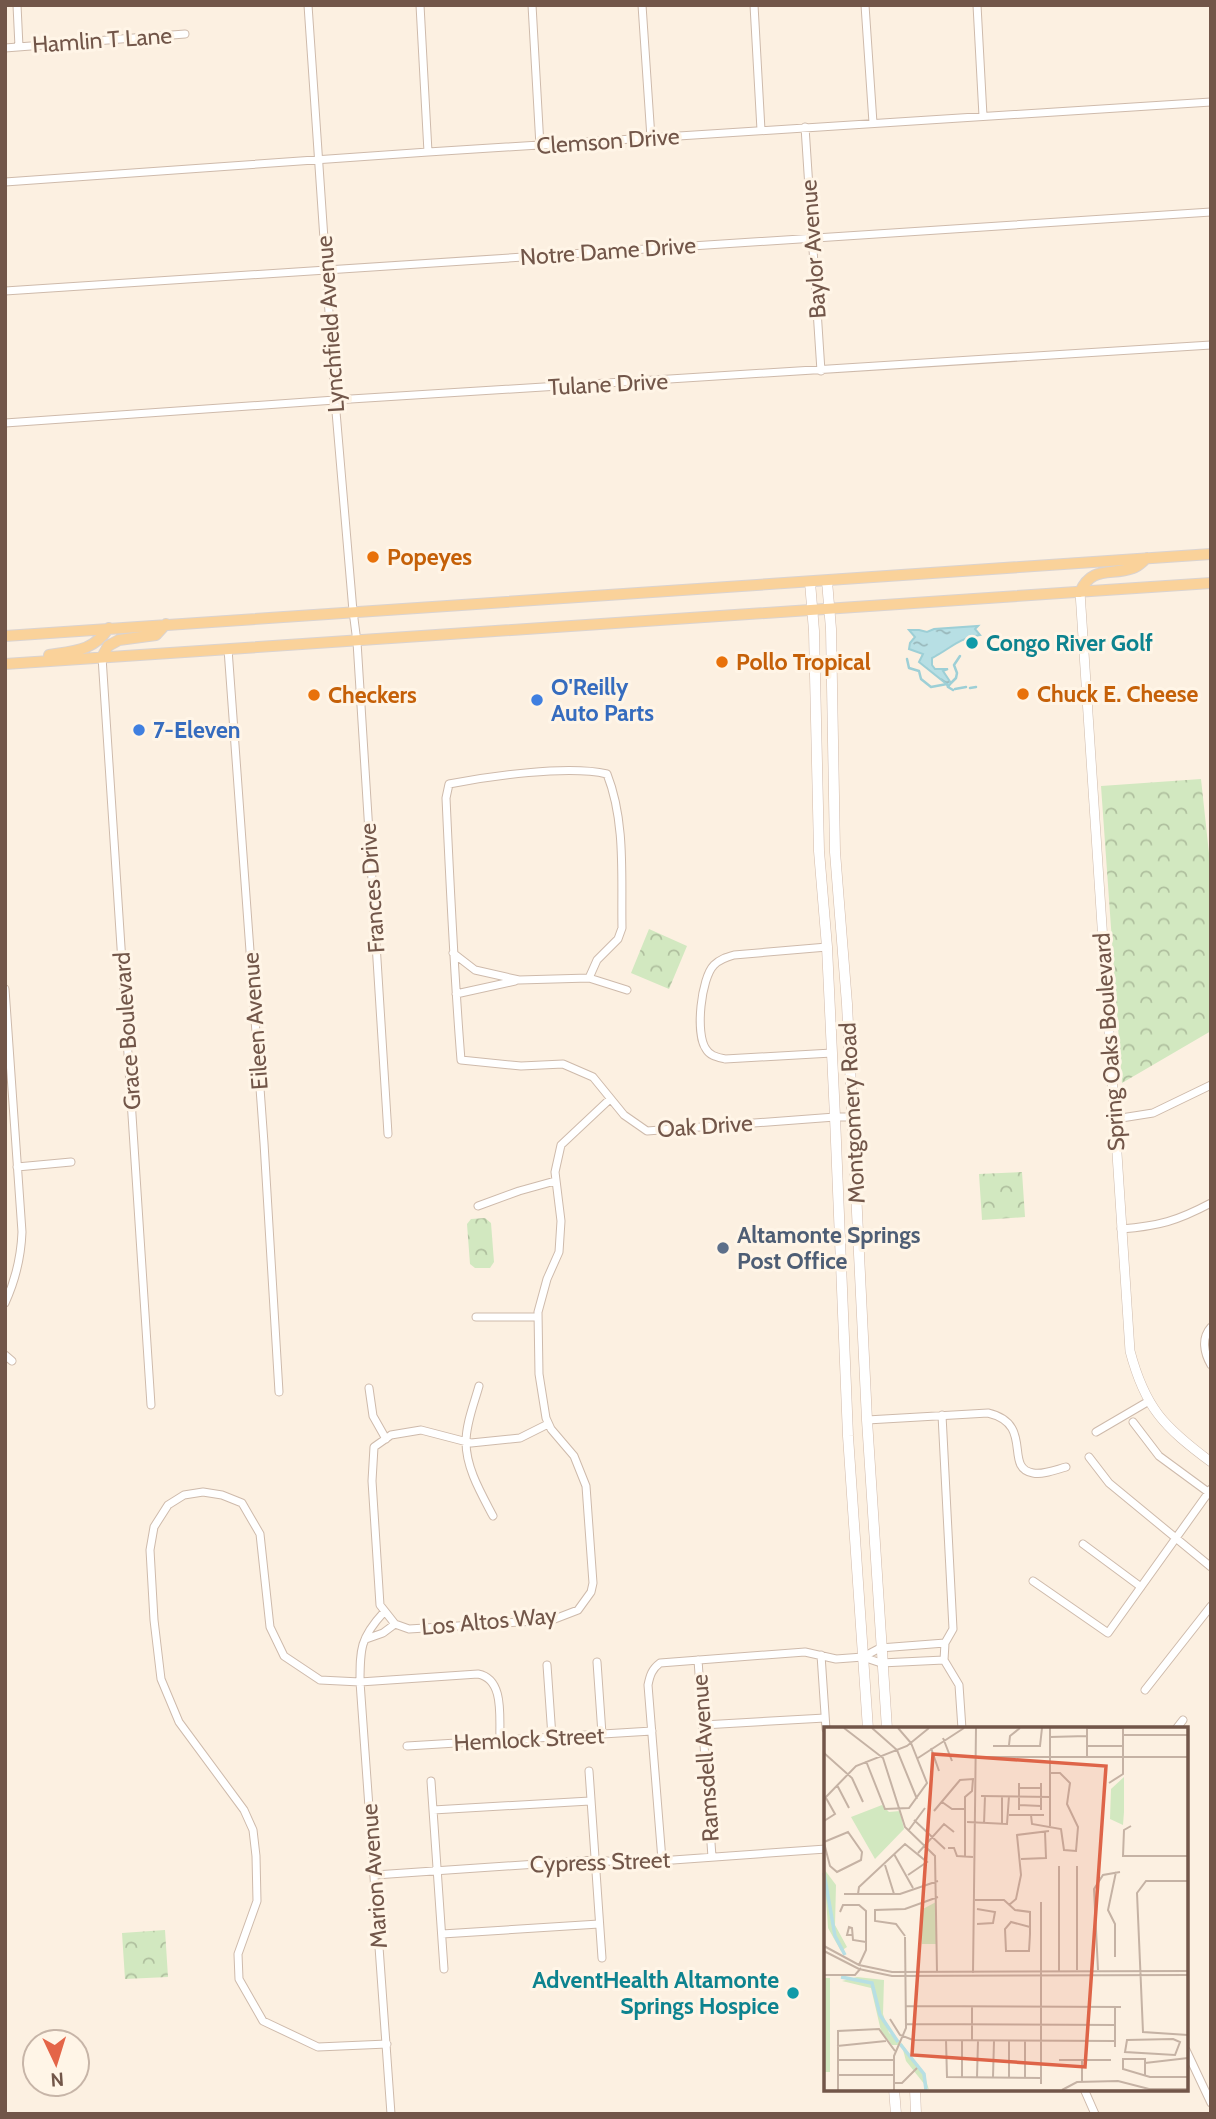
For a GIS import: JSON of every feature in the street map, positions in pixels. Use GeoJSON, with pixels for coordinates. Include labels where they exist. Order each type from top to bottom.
{"type":"FeatureCollection","features":[{"type":"Feature","properties":{"kind":"main road"},"geometry":{"type":"LineString","coordinates":[[5,636],[1211,554]]}},
{"type":"Feature","properties":{"kind":"main road"},"geometry":{"type":"LineString","coordinates":[[1080,592],[1089,578],[1134,568],[1147,558]]}},
{"type":"Feature","properties":{"kind":"main road","name":"Montgomery Road"},"geometry":{"type":"LineString","coordinates":[[827,580],[835,852],[847,1004],[867,1420],[887,1727]]}},
{"type":"Feature","properties":{"kind":"main road","name":"Montgomery Road"},"geometry":{"type":"LineString","coordinates":[[810,582],[819,851],[827,947],[854,1520],[868,1727]]}},
{"type":"Feature","properties":{"kind":"main road"},"geometry":{"type":"LineString","coordinates":[[5,664],[1211,583]]}},
{"type":"Feature","properties":{"kind":"main road"},"geometry":{"type":"LineString","coordinates":[[102,657],[108,646],[119,640],[156,635],[166,624]]}},
{"type":"Feature","properties":{"kind":"main road"},"geometry":{"type":"LineString","coordinates":[[5,664],[90,647],[97,643],[109,628]]}},
{"type":"Feature","properties":{"kind":"main road"},"geometry":{"type":"LineString","coordinates":[[827,947],[840,967],[841,986],[847,1004]]}},
{"type":"Feature","properties":{"kind":"main road"},"geometry":{"type":"LineString","coordinates":[[842,1283],[861,1295]]}},
{"type":"Feature","properties":{"kind":"main road"},"geometry":{"type":"LineString","coordinates":[[854,1520],[873,1519]]}},
{"type":"Feature","properties":{"kind":"main road"},"geometry":{"type":"LineString","coordinates":[[894,2091],[896,2114]]}},
{"type":"Feature","properties":{"kind":"main road"},"geometry":{"type":"LineString","coordinates":[[915,2091],[916,2114]]}},
{"type":"Feature","properties":{"kind":"street","name":"Hamlin T Lane"},"geometry":{"type":"LineString","coordinates":[[17,5],[19,47]]}},
{"type":"Feature","properties":{"kind":"street","name":"Lynchfield Avenue"},"geometry":{"type":"LineString","coordinates":[[308,5],[335,400],[352,611],[357,642]]}},
{"type":"Feature","properties":{"kind":"street"},"geometry":{"type":"LineString","coordinates":[[420,5],[428,152]]}},
{"type":"Feature","properties":{"kind":"street"},"geometry":{"type":"LineString","coordinates":[[532,5],[540,146]]}},
{"type":"Feature","properties":{"kind":"street"},"geometry":{"type":"LineString","coordinates":[[642,5],[650,138]]}},
{"type":"Feature","properties":{"kind":"street"},"geometry":{"type":"LineString","coordinates":[[754,5],[761,130]]}},
{"type":"Feature","properties":{"kind":"street"},"geometry":{"type":"LineString","coordinates":[[865,5],[873,123]]}},
{"type":"Feature","properties":{"kind":"street"},"geometry":{"type":"LineString","coordinates":[[977,5],[983,116]]}},
{"type":"Feature","properties":{"kind":"street","name":"Hamlin T Lane"},"geometry":{"type":"LineString","coordinates":[[5,48],[185,34]]}},
{"type":"Feature","properties":{"kind":"street","name":"Clemson Drive"},"geometry":{"type":"LineString","coordinates":[[5,182],[1211,102]]}},
{"type":"Feature","properties":{"kind":"street","name":"Baylor Avenue"},"geometry":{"type":"LineString","coordinates":[[805,127],[821,371]]}},
{"type":"Feature","properties":{"kind":"street","name":"Notre Dame Drive"},"geometry":{"type":"LineString","coordinates":[[5,291],[1211,212]]}},
{"type":"Feature","properties":{"kind":"street","name":"Tulane Drive"},"geometry":{"type":"LineString","coordinates":[[5,423],[1211,345]]}},
{"type":"Feature","properties":{"kind":"street","name":"Spring Oaks Boulevard"},"geometry":{"type":"LineString","coordinates":[[1080,592],[1130,1351],[1135,1370],[1158,1416],[1211,1462]]}},
{"type":"Feature","properties":{"kind":"street","name":"Frances Drive"},"geometry":{"type":"LineString","coordinates":[[357,642],[387,1134]]}},
{"type":"Feature","properties":{"kind":"street","name":"Eileen Avenue"},"geometry":{"type":"LineString","coordinates":[[228,649],[279,1392]]}},
{"type":"Feature","properties":{"kind":"street","name":"Grace Boulevard"},"geometry":{"type":"LineString","coordinates":[[102,657],[151,1405]]}},
{"type":"Feature","properties":{"kind":"street"},"geometry":{"type":"LineString","coordinates":[[589,978],[597,960],[618,939],[622,928],[620,837],[615,794],[607,774],[591,771],[530,774],[449,784],[446,799],[456,994],[519,980],[589,978],[626,990]]}},
{"type":"Feature","properties":{"kind":"street"},"geometry":{"type":"LineString","coordinates":[[827,947],[734,955],[714,965],[703,991],[702,1039],[709,1053],[725,1059],[832,1053]]}},
{"type":"Feature","properties":{"kind":"street"},"geometry":{"type":"LineString","coordinates":[[453,953],[475,970],[519,980]]}},
{"type":"Feature","properties":{"kind":"street"},"geometry":{"type":"LineString","coordinates":[[5,989],[21,1250],[18,1269],[5,1303]]}},
{"type":"Feature","properties":{"kind":"street","name":"Oak Drive"},"geometry":{"type":"LineString","coordinates":[[456,994],[461,1060],[521,1066],[563,1065],[593,1077],[624,1115],[647,1131],[852,1117]]}},
{"type":"Feature","properties":{"kind":"street"},"geometry":{"type":"LineString","coordinates":[[1115,1119],[1153,1113],[1211,1085]]}},
{"type":"Feature","properties":{"kind":"street","name":"Los Altos Way"},"geometry":{"type":"LineString","coordinates":[[384,1612],[395,1624],[409,1629],[552,1620],[578,1610],[591,1592],[593,1583],[586,1486],[574,1456],[546,1418],[539,1374],[538,1317],[547,1279],[559,1252],[561,1221],[555,1172],[561,1144],[610,1099]]}},
{"type":"Feature","properties":{"kind":"street"},"geometry":{"type":"LineString","coordinates":[[16,1167],[71,1162]]}},
{"type":"Feature","properties":{"kind":"street"},"geometry":{"type":"LineString","coordinates":[[478,1206],[555,1181]]}},
{"type":"Feature","properties":{"kind":"street"},"geometry":{"type":"LineString","coordinates":[[1121,1229],[1166,1224],[1211,1203]]}},
{"type":"Feature","properties":{"kind":"street"},"geometry":{"type":"LineString","coordinates":[[477,1317],[538,1317]]}},
{"type":"Feature","properties":{"kind":"street"},"geometry":{"type":"LineString","coordinates":[[1211,1327],[1204,1342],[1206,1356],[1211,1365]]}},
{"type":"Feature","properties":{"kind":"street"},"geometry":{"type":"LineString","coordinates":[[480,1387],[471,1410],[466,1441],[476,1483],[493,1516]]}},
{"type":"Feature","properties":{"kind":"street"},"geometry":{"type":"LineString","coordinates":[[369,1388],[373,1416],[386,1439]]}},
{"type":"Feature","properties":{"kind":"street"},"geometry":{"type":"LineString","coordinates":[[1096,1432],[1149,1401]]}},
{"type":"Feature","properties":{"kind":"street"},"geometry":{"type":"LineString","coordinates":[[867,1420],[988,1413],[1000,1416],[1014,1430],[1018,1460],[1022,1468],[1030,1473],[1066,1468]]}},
{"type":"Feature","properties":{"kind":"street"},"geometry":{"type":"LineString","coordinates":[[942,1415],[953,1629],[945,1643],[944,1660],[959,1685],[962,1727]]}},
{"type":"Feature","properties":{"kind":"street"},"geometry":{"type":"LineString","coordinates":[[1033,1581],[1108,1633],[1209,1490],[1159,1456],[1133,1422]]}},
{"type":"Feature","properties":{"kind":"street"},"geometry":{"type":"LineString","coordinates":[[384,1612],[380,1605],[372,1480],[374,1447],[391,1435],[421,1430],[471,1443],[520,1437],[548,1424]]}},
{"type":"Feature","properties":{"kind":"street"},"geometry":{"type":"LineString","coordinates":[[1088,1457],[1109,1483],[1211,1567]]}},
{"type":"Feature","properties":{"kind":"street"},"geometry":{"type":"LineString","coordinates":[[387,2044],[318,2047],[263,2021],[239,1979],[238,1954],[257,1902],[253,1830],[244,1810],[178,1722],[162,1679],[154,1620],[150,1550],[154,1527],[168,1505],[184,1495],[203,1492],[222,1495],[242,1503],[260,1534],[270,1627],[284,1656],[320,1680],[360,1682],[487,1675],[497,1690],[500,1740]]}},
{"type":"Feature","properties":{"kind":"street"},"geometry":{"type":"LineString","coordinates":[[1083,1544],[1141,1587]]}},
{"type":"Feature","properties":{"kind":"street"},"geometry":{"type":"LineString","coordinates":[[1145,1690],[1211,1606]]}},
{"type":"Feature","properties":{"kind":"street","name":"Marion Avenue"},"geometry":{"type":"LineString","coordinates":[[384,1612],[370,1627],[360,1648],[360,1682],[391,2114]]}},
{"type":"Feature","properties":{"kind":"street"},"geometry":{"type":"LineString","coordinates":[[366,1639],[383,1633],[395,1624]]}},
{"type":"Feature","properties":{"kind":"street"},"geometry":{"type":"LineString","coordinates":[[863,1657],[880,1648],[945,1643]]}},
{"type":"Feature","properties":{"kind":"street"},"geometry":{"type":"LineString","coordinates":[[662,1860],[648,1685],[650,1675],[660,1663],[805,1652],[836,1659],[863,1657],[881,1663],[944,1660]]}},
{"type":"Feature","properties":{"kind":"street"},"geometry":{"type":"LineString","coordinates":[[821,1655],[826,1727]]}},
{"type":"Feature","properties":{"kind":"street","name":"Ramsdell Avenue"},"geometry":{"type":"LineString","coordinates":[[698,1660],[712,1857]]}},
{"type":"Feature","properties":{"kind":"street"},"geometry":{"type":"LineString","coordinates":[[597,1662],[602,1734]]}},
{"type":"Feature","properties":{"kind":"street"},"geometry":{"type":"LineString","coordinates":[[547,1665],[552,1737]]}},
{"type":"Feature","properties":{"kind":"street"},"geometry":{"type":"LineString","coordinates":[[703,1725],[825,1718]]}},
{"type":"Feature","properties":{"kind":"street"},"geometry":{"type":"LineString","coordinates":[[1178,1727],[1183,1720]]}},
{"type":"Feature","properties":{"kind":"street","name":"Hemlock Street"},"geometry":{"type":"LineString","coordinates":[[407,1746],[652,1731]]}},
{"type":"Feature","properties":{"kind":"street"},"geometry":{"type":"LineString","coordinates":[[589,1771],[602,1958]]}},
{"type":"Feature","properties":{"kind":"street"},"geometry":{"type":"LineString","coordinates":[[431,1781],[444,1969]]}},
{"type":"Feature","properties":{"kind":"street"},"geometry":{"type":"LineString","coordinates":[[433,1810],[590,1801]]}},
{"type":"Feature","properties":{"kind":"street","name":"Cypress Street"},"geometry":{"type":"LineString","coordinates":[[374,1875],[595,1860],[631,1863],[824,1849]]}},
{"type":"Feature","properties":{"kind":"street"},"geometry":{"type":"LineString","coordinates":[[442,1934],[599,1924]]}},
{"type":"Feature","properties":{"kind":"street"},"geometry":{"type":"LineString","coordinates":[[1188,2054],[1211,2103]]}},
{"type":"Feature","properties":{"kind":"street"},"geometry":{"type":"LineString","coordinates":[[1085,2091],[1095,2114]]}},
{"type":"Feature","properties":{"kind":"green space"},"geometry":{"type":"Polygon","coordinates":[[[1201,779],[1211,872],[1211,1031],[1122,1083],[1101,786],[1201,779]]]}},
{"type":"Feature","properties":{"kind":"green space"},"geometry":{"type":"Polygon","coordinates":[[[649,929],[687,946],[669,989],[631,973],[649,929]]]}},
{"type":"Feature","properties":{"kind":"green space"},"geometry":{"type":"Polygon","coordinates":[[[1022,1172],[1025,1217],[982,1220],[979,1174],[1022,1172]]]}},
{"type":"Feature","properties":{"kind":"green space"},"geometry":{"type":"Polygon","coordinates":[[[485,1218],[491,1223],[494,1262],[490,1268],[475,1268],[470,1264],[467,1224],[471,1219],[485,1218]]]}},
{"type":"Feature","properties":{"kind":"green space"},"geometry":{"type":"Polygon","coordinates":[[[165,1930],[168,1977],[125,1979],[122,1933],[165,1930]]]}},
{"type":"Feature","properties":{"kind":"water"},"geometry":{"type":"Polygon","coordinates":[[[978,626],[975,629],[980,635],[960,641],[932,658],[935,669],[948,669],[943,671],[951,683],[949,686],[919,662],[923,654],[909,649],[915,637],[909,630],[927,632],[934,629],[978,626]]]}},
{"type":"Feature","properties":{"kind":"waterway"},"geometry":{"type":"LineString","coordinates":[[951,683],[956,678],[954,665],[960,656]]}},
{"type":"Feature","properties":{"kind":"waterway"},"geometry":{"type":"LineString","coordinates":[[907,659],[909,668],[919,671],[921,679],[931,687],[947,684],[953,690]]}},
{"type":"Feature","properties":{"kind":"waterway"},"geometry":{"type":"LineString","coordinates":[[955,689],[966,687]]}},
{"type":"Feature","properties":{"kind":"waterway"},"geometry":{"type":"LineString","coordinates":[[970,688],[976,687]]}},
{"type":"Feature","properties":{"kind":"place","name":"Popeyes"},"geometry":{"type":"Point","coordinates":[373,557]}},
{"type":"Feature","properties":{"kind":"place","name":"Congo River Golf"},"geometry":{"type":"Point","coordinates":[972,643]}},
{"type":"Feature","properties":{"kind":"place","name":"Pollo Tropical"},"geometry":{"type":"Point","coordinates":[722,662]}},
{"type":"Feature","properties":{"kind":"place","name":"Chuck E. Cheese"},"geometry":{"type":"Point","coordinates":[1023,694]}},
{"type":"Feature","properties":{"kind":"place","name":"Checkers"},"geometry":{"type":"Point","coordinates":[314,695]}},
{"type":"Feature","properties":{"kind":"place","name":"O'Reilly Auto Parts"},"geometry":{"type":"Point","coordinates":[537,700]}},
{"type":"Feature","properties":{"kind":"place","name":"7-Eleven"},"geometry":{"type":"Point","coordinates":[139,730]}},
{"type":"Feature","properties":{"kind":"place","name":"Altamonte Springs Post Office"},"geometry":{"type":"Point","coordinates":[723,1248]}},
{"type":"Feature","properties":{"kind":"place","name":"AdventHealth Altamonte Springs Hospice"},"geometry":{"type":"Point","coordinates":[793,1993]}}]}
